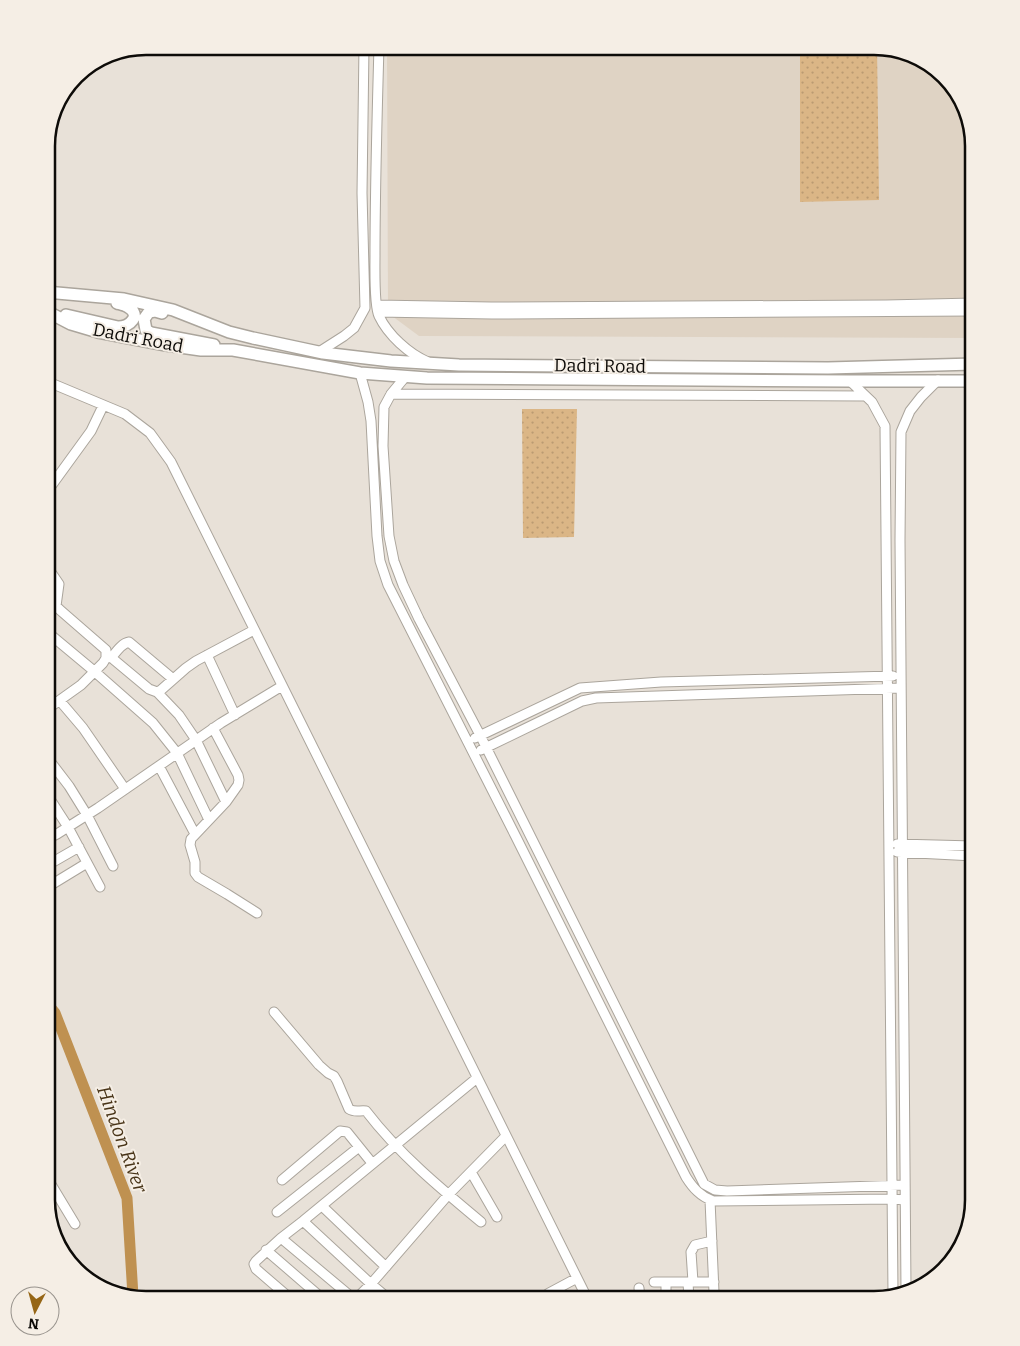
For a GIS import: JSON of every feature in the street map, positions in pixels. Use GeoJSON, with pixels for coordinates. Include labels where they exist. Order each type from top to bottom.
{"type":"FeatureCollection","features":[{"type":"Feature","properties":{"kind":"main road","name":"Dadri Road"},"geometry":{"type":"LineString","coordinates":[[55,293],[124,299],[173,310],[229,332]]}},
{"type":"Feature","properties":{"kind":"main road","name":"Dadri Road"},"geometry":{"type":"LineString","coordinates":[[55,294],[128,306],[133,310],[134,317],[131,323],[124,327],[118,327],[55,313]]}},
{"type":"Feature","properties":{"kind":"main road","name":"Dadri Road"},"geometry":{"type":"LineString","coordinates":[[965,364],[828,368],[433,364],[319,352],[195,324],[154,311],[149,312],[144,320],[146,330],[151,332],[233,350],[360,373],[474,379],[965,381]]}},
{"type":"Feature","properties":{"kind":"main road","name":"Dadri Road"},"geometry":{"type":"LineString","coordinates":[[55,316],[71,324],[98,332],[201,350],[233,350]]}},
{"type":"Feature","properties":{"kind":"street"},"geometry":{"type":"LineString","coordinates":[[319,352],[354,328],[365,308],[362,193],[364,55]]}},
{"type":"Feature","properties":{"kind":"street"},"geometry":{"type":"LineString","coordinates":[[379,55],[375,195],[379,316],[402,345],[414,355],[433,364]]}},
{"type":"Feature","properties":{"kind":"street"},"geometry":{"type":"LineString","coordinates":[[364,266],[376,266]]}},
{"type":"Feature","properties":{"kind":"street"},"geometry":{"type":"LineString","coordinates":[[378,308],[965,303]]}},
{"type":"Feature","properties":{"kind":"street"},"geometry":{"type":"LineString","coordinates":[[378,308],[501,314],[965,311]]}},
{"type":"Feature","properties":{"kind":"street"},"geometry":{"type":"LineString","coordinates":[[360,373],[371,421],[380,561],[388,585],[693,1188],[708,1199],[728,1201],[905,1200]]}},
{"type":"Feature","properties":{"kind":"street"},"geometry":{"type":"LineString","coordinates":[[406,376],[391,394],[384,407],[383,446],[389,536],[394,561],[419,619],[480,735],[704,1184],[709,1188],[727,1191],[905,1184]]}},
{"type":"Feature","properties":{"kind":"street"},"geometry":{"type":"LineString","coordinates":[[906,1285],[900,540],[901,432],[910,411],[938,380]]}},
{"type":"Feature","properties":{"kind":"street"},"geometry":{"type":"LineString","coordinates":[[850,381],[872,402],[885,426],[894,1288]]}},
{"type":"Feature","properties":{"kind":"street"},"geometry":{"type":"LineString","coordinates":[[55,384],[125,414],[150,433],[171,462],[584,1291]]}},
{"type":"Feature","properties":{"kind":"street"},"geometry":{"type":"LineString","coordinates":[[391,394],[865,396]]}},
{"type":"Feature","properties":{"kind":"street"},"geometry":{"type":"LineString","coordinates":[[55,481],[91,431],[103,406]]}},
{"type":"Feature","properties":{"kind":"street"},"geometry":{"type":"LineString","coordinates":[[886,540],[900,540]]}},
{"type":"Feature","properties":{"kind":"street"},"geometry":{"type":"LineString","coordinates":[[55,578],[60,589],[56,606],[106,650],[109,656],[149,690],[157,692],[176,711],[196,740],[226,802]]}},
{"type":"Feature","properties":{"kind":"street"},"geometry":{"type":"LineString","coordinates":[[157,692],[186,668],[206,655],[254,630]]}},
{"type":"Feature","properties":{"kind":"street"},"geometry":{"type":"LineString","coordinates":[[55,638],[153,724],[177,753],[209,820]]}},
{"type":"Feature","properties":{"kind":"street"},"geometry":{"type":"LineString","coordinates":[[55,703],[81,685],[106,658],[125,642],[129,642],[173,679]]}},
{"type":"Feature","properties":{"kind":"street"},"geometry":{"type":"LineString","coordinates":[[206,655],[235,714]]}},
{"type":"Feature","properties":{"kind":"street"},"geometry":{"type":"LineString","coordinates":[[468,741],[580,688],[661,682],[901,676]]}},
{"type":"Feature","properties":{"kind":"street"},"geometry":{"type":"LineString","coordinates":[[55,834],[213,728],[282,686]]}},
{"type":"Feature","properties":{"kind":"street"},"geometry":{"type":"LineString","coordinates":[[474,753],[582,701],[596,698],[901,688]]}},
{"type":"Feature","properties":{"kind":"street"},"geometry":{"type":"LineString","coordinates":[[60,700],[83,728],[125,789]]}},
{"type":"Feature","properties":{"kind":"street"},"geometry":{"type":"LineString","coordinates":[[213,728],[238,774],[239,780],[238,785],[226,802],[191,839],[190,845],[195,862],[195,873],[198,877],[257,913]]}},
{"type":"Feature","properties":{"kind":"street"},"geometry":{"type":"LineString","coordinates":[[159,766],[195,834]]}},
{"type":"Feature","properties":{"kind":"street"},"geometry":{"type":"LineString","coordinates":[[55,768],[69,786],[113,866]]}},
{"type":"Feature","properties":{"kind":"street"},"geometry":{"type":"LineString","coordinates":[[55,807],[68,827],[100,888]]}},
{"type":"Feature","properties":{"kind":"street"},"geometry":{"type":"LineString","coordinates":[[889,848],[965,846]]}},
{"type":"Feature","properties":{"kind":"street"},"geometry":{"type":"LineString","coordinates":[[55,861],[79,847]]}},
{"type":"Feature","properties":{"kind":"street"},"geometry":{"type":"LineString","coordinates":[[902,848],[965,855]]}},
{"type":"Feature","properties":{"kind":"street"},"geometry":{"type":"LineString","coordinates":[[55,883],[87,863]]}},
{"type":"Feature","properties":{"kind":"street"},"geometry":{"type":"LineString","coordinates":[[274,1012],[325,1071],[334,1076],[349,1109],[355,1112],[366,1112],[394,1146],[481,1222]]}},
{"type":"Feature","properties":{"kind":"street"},"geometry":{"type":"LineString","coordinates":[[282,1291],[254,1264],[266,1250],[477,1078]]}},
{"type":"Feature","properties":{"kind":"street"},"geometry":{"type":"LineString","coordinates":[[282,1180],[340,1131],[347,1132],[372,1164]]}},
{"type":"Feature","properties":{"kind":"street"},"geometry":{"type":"LineString","coordinates":[[364,1291],[448,1195],[506,1136]]}},
{"type":"Feature","properties":{"kind":"street"},"geometry":{"type":"LineString","coordinates":[[277,1212],[359,1147]]}},
{"type":"Feature","properties":{"kind":"street"},"geometry":{"type":"LineString","coordinates":[[471,1172],[497,1217]]}},
{"type":"Feature","properties":{"kind":"street"},"geometry":{"type":"LineString","coordinates":[[709,1188],[714,1291]]}},
{"type":"Feature","properties":{"kind":"street"},"geometry":{"type":"LineString","coordinates":[[55,1191],[75,1224]]}},
{"type":"Feature","properties":{"kind":"street"},"geometry":{"type":"LineString","coordinates":[[322,1206],[386,1267]]}},
{"type":"Feature","properties":{"kind":"street"},"geometry":{"type":"LineString","coordinates":[[303,1221],[379,1291]]}},
{"type":"Feature","properties":{"kind":"street"},"geometry":{"type":"LineString","coordinates":[[280,1238],[344,1291]]}},
{"type":"Feature","properties":{"kind":"street"},"geometry":{"type":"LineString","coordinates":[[690,1291],[691,1252],[695,1246],[712,1241]]}},
{"type":"Feature","properties":{"kind":"street"},"geometry":{"type":"LineString","coordinates":[[266,1250],[314,1291]]}},
{"type":"Feature","properties":{"kind":"street"},"geometry":{"type":"LineString","coordinates":[[554,1291],[577,1278]]}},
{"type":"Feature","properties":{"kind":"street"},"geometry":{"type":"LineString","coordinates":[[654,1282],[714,1282]]}},
{"type":"Feature","properties":{"kind":"street"},"geometry":{"type":"LineString","coordinates":[[666,1282],[666,1291]]}},
{"type":"Feature","properties":{"kind":"shaded area"},"geometry":{"type":"Polygon","coordinates":[[[387,55],[880,55],[914,64],[934,78],[950,95],[962,122],[965,146],[965,338],[419,336],[388,313],[387,55]]]}},
{"type":"Feature","properties":{"kind":"shaded area"},"geometry":{"type":"Polygon","coordinates":[[[800,55],[877,55],[879,200],[800,202],[800,55]]]}},
{"type":"Feature","properties":{"kind":"shaded area"},"geometry":{"type":"Polygon","coordinates":[[[522,409],[577,409],[574,537],[523,538],[522,409]]]}},
{"type":"Feature","properties":{"kind":"waterway","name":"Hindon River"},"geometry":{"type":"LineString","coordinates":[[55,1013],[127,1198],[133,1290]]}}]}
